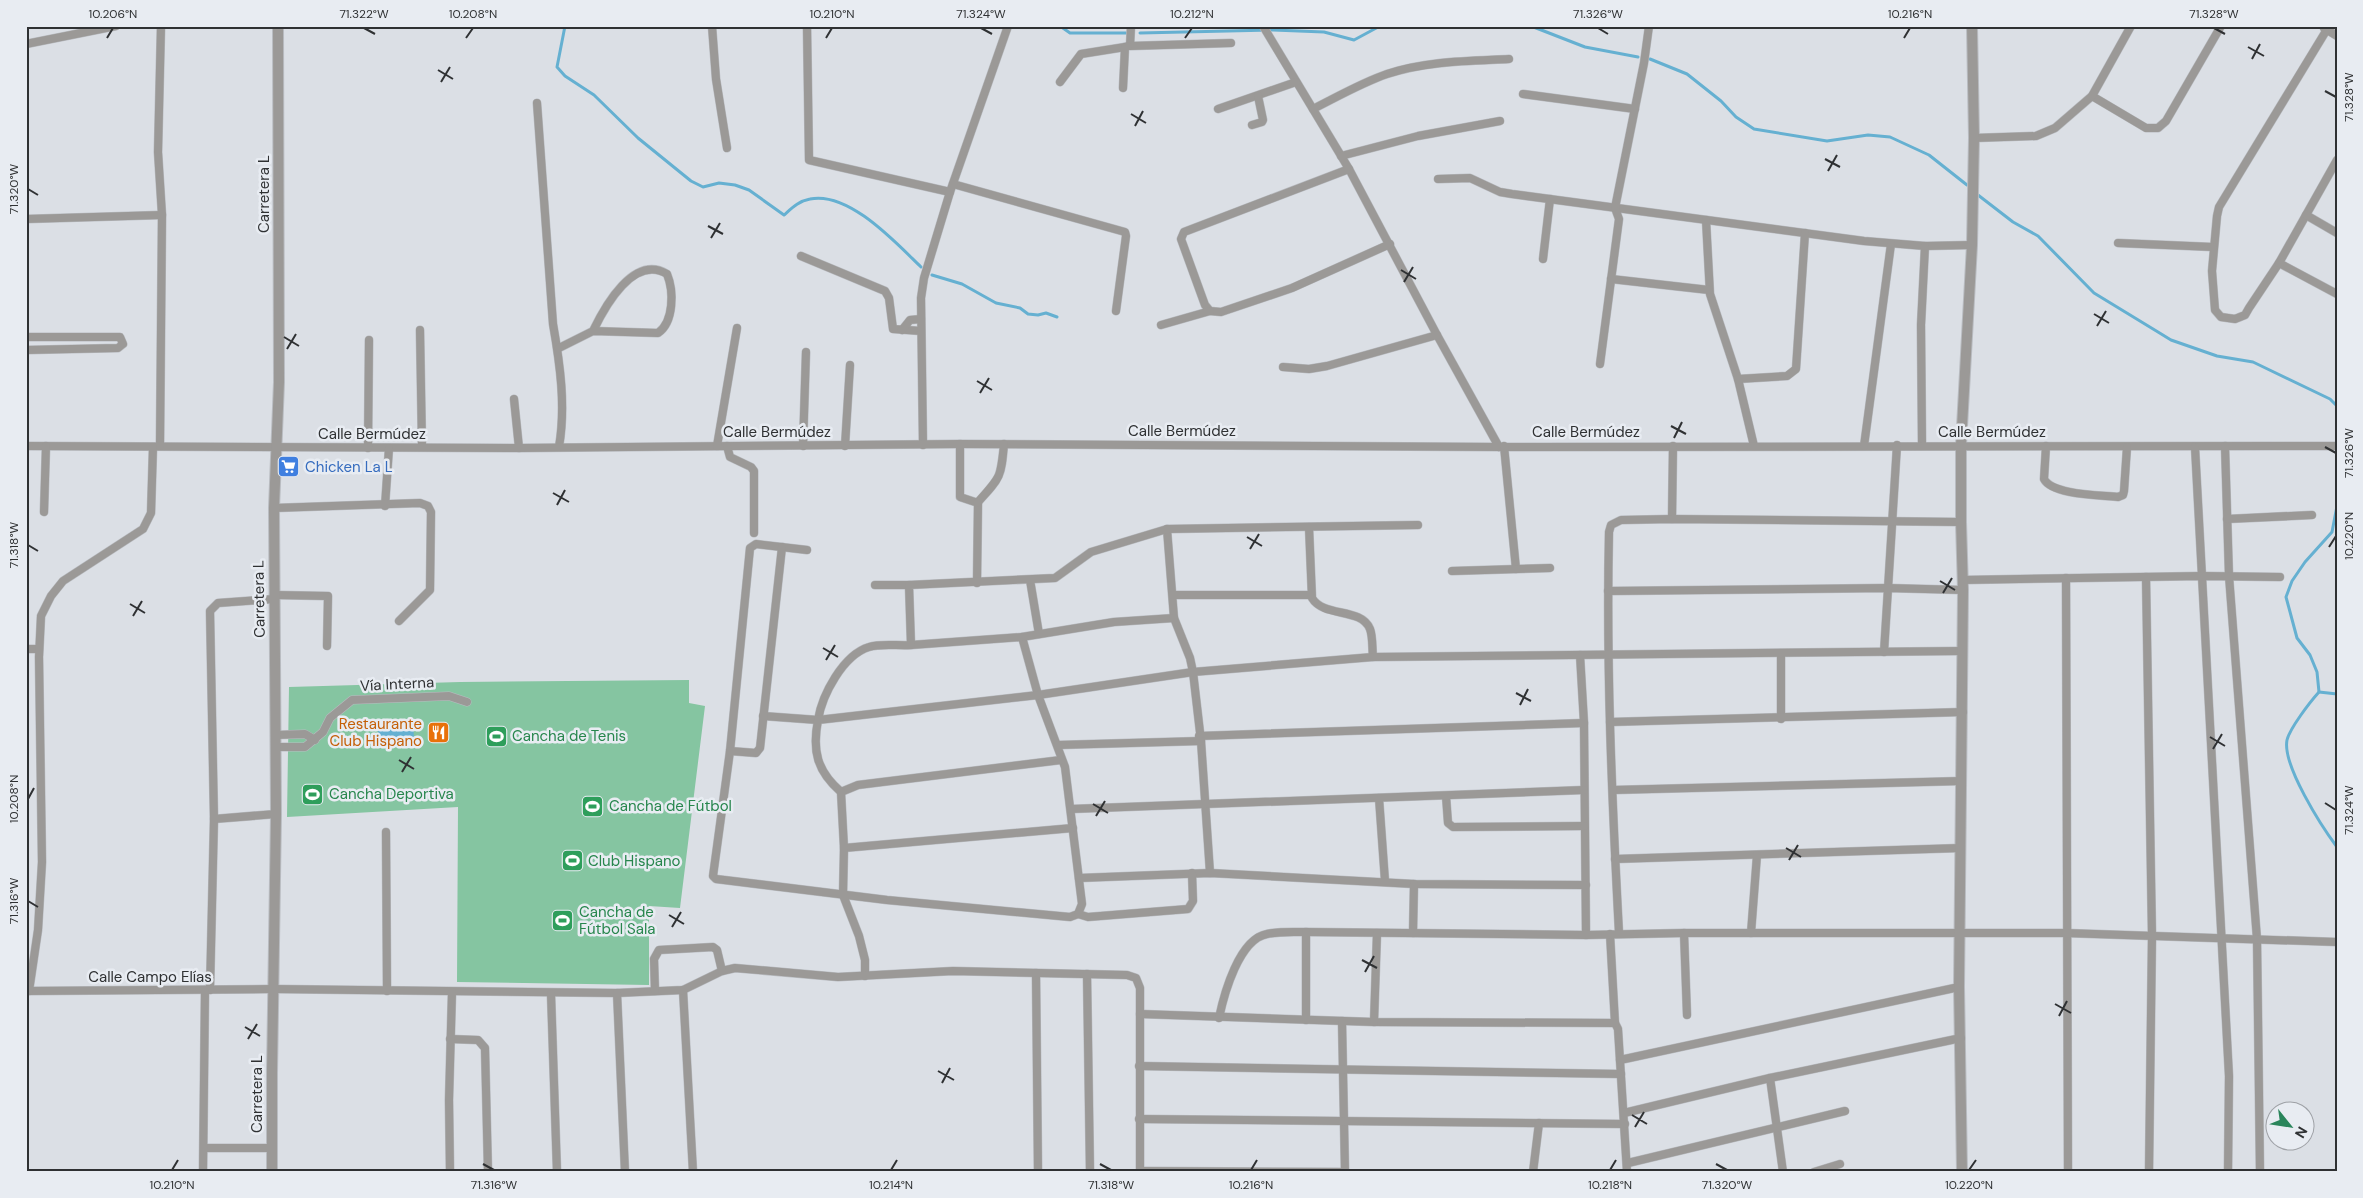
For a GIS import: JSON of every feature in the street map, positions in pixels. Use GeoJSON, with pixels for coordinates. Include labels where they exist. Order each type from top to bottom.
{"type":"FeatureCollection","features":[{"type":"Feature","properties":{"kind":"street"},"geometry":{"type":"LineString","coordinates":[[26,44],[116,26]]}},
{"type":"Feature","properties":{"kind":"street"},"geometry":{"type":"LineString","coordinates":[[28,991],[38,930],[42,862],[39,649],[41,616],[57,588],[64,581],[143,529],[151,513],[157,447],[162,215],[158,152],[161,26]]}},
{"type":"Feature","properties":{"kind":"street","name":"Carretera L"},"geometry":{"type":"LineString","coordinates":[[272,1172],[276,814],[274,508],[279,382],[278,26]]}},
{"type":"Feature","properties":{"kind":"street"},"geometry":{"type":"LineString","coordinates":[[712,26],[716,79],[727,148]]}},
{"type":"Feature","properties":{"kind":"street"},"geometry":{"type":"LineString","coordinates":[[807,26],[809,160],[952,188],[1125,232],[1116,311]]}},
{"type":"Feature","properties":{"kind":"street"},"geometry":{"type":"LineString","coordinates":[[924,445],[921,298],[924,278],[952,188],[1008,26]]}},
{"type":"Feature","properties":{"kind":"street"},"geometry":{"type":"LineString","coordinates":[[1123,88],[1132,26]]}},
{"type":"Feature","properties":{"kind":"street"},"geometry":{"type":"LineString","coordinates":[[1263,26],[1349,169],[1437,335],[1501,447],[1516,569]]}},
{"type":"Feature","properties":{"kind":"street"},"geometry":{"type":"LineString","coordinates":[[1600,364],[1620,219],[1615,208],[1635,110],[1649,26]]}},
{"type":"Feature","properties":{"kind":"street"},"geometry":{"type":"LineString","coordinates":[[1962,1172],[1959,987],[1963,712],[1961,445],[1972,245],[1974,138],[1972,26]]}},
{"type":"Feature","properties":{"kind":"street"},"geometry":{"type":"LineString","coordinates":[[1974,138],[2036,136],[2055,128],[2092,96],[2131,26]]}},
{"type":"Feature","properties":{"kind":"street"},"geometry":{"type":"LineString","coordinates":[[2092,96],[2146,128],[2158,128],[2166,121],[2221,26]]}},
{"type":"Feature","properties":{"kind":"street"},"geometry":{"type":"LineString","coordinates":[[2337,36],[2324,28],[2220,207],[2213,247],[2215,310],[2221,317],[2236,319],[2245,314],[2279,263],[2337,160]]}},
{"type":"Feature","properties":{"kind":"street"},"geometry":{"type":"LineString","coordinates":[[1060,82],[1081,54],[1128,46],[1231,43]]}},
{"type":"Feature","properties":{"kind":"street"},"geometry":{"type":"LineString","coordinates":[[1313,109],[1363,83],[1388,74],[1450,62],[1509,59]]}},
{"type":"Feature","properties":{"kind":"street"},"geometry":{"type":"LineString","coordinates":[[1218,109],[1296,82]]}},
{"type":"Feature","properties":{"kind":"street"},"geometry":{"type":"LineString","coordinates":[[1523,94],[1635,110]]}},
{"type":"Feature","properties":{"kind":"street"},"geometry":{"type":"LineString","coordinates":[[1252,125],[1263,120],[1258,96]]}},
{"type":"Feature","properties":{"kind":"street"},"geometry":{"type":"LineString","coordinates":[[537,103],[553,324],[559,348],[562,416],[559,447]]}},
{"type":"Feature","properties":{"kind":"street"},"geometry":{"type":"LineString","coordinates":[[1341,156],[1418,136],[1500,121]]}},
{"type":"Feature","properties":{"kind":"street"},"geometry":{"type":"LineString","coordinates":[[1210,311],[1205,305],[1182,239],[1184,232],[1349,169]]}},
{"type":"Feature","properties":{"kind":"street"},"geometry":{"type":"LineString","coordinates":[[1438,179],[1470,178],[1500,192],[1891,244],[1925,246],[1972,245]]}},
{"type":"Feature","properties":{"kind":"street"},"geometry":{"type":"LineString","coordinates":[[1543,259],[1550,199]]}},
{"type":"Feature","properties":{"kind":"street"},"geometry":{"type":"LineString","coordinates":[[26,219],[162,215]]}},
{"type":"Feature","properties":{"kind":"street"},"geometry":{"type":"LineString","coordinates":[[2306,215],[2337,233]]}},
{"type":"Feature","properties":{"kind":"street"},"geometry":{"type":"LineString","coordinates":[[1706,220],[1709,290],[1738,379],[1754,446]]}},
{"type":"Feature","properties":{"kind":"street"},"geometry":{"type":"LineString","coordinates":[[1738,379],[1787,376],[1793,374],[1796,369],[1805,233]]}},
{"type":"Feature","properties":{"kind":"street"},"geometry":{"type":"LineString","coordinates":[[2118,243],[2213,247]]}},
{"type":"Feature","properties":{"kind":"street"},"geometry":{"type":"LineString","coordinates":[[1161,325],[1210,311],[1221,312],[1292,288],[1390,244]]}},
{"type":"Feature","properties":{"kind":"street"},"geometry":{"type":"LineString","coordinates":[[1864,446],[1891,244]]}},
{"type":"Feature","properties":{"kind":"street"},"geometry":{"type":"LineString","coordinates":[[1922,445],[1922,325],[1925,246]]}},
{"type":"Feature","properties":{"kind":"street"},"geometry":{"type":"LineString","coordinates":[[801,256],[885,291],[889,298],[891,326],[895,330],[921,331]]}},
{"type":"Feature","properties":{"kind":"street"},"geometry":{"type":"LineString","coordinates":[[2279,263],[2337,294]]}},
{"type":"Feature","properties":{"kind":"street"},"geometry":{"type":"LineString","coordinates":[[559,348],[593,331],[652,334],[662,330],[667,322],[671,304],[670,284],[666,274],[646,269],[638,271],[608,303],[593,331]]}},
{"type":"Feature","properties":{"kind":"street"},"geometry":{"type":"LineString","coordinates":[[1611,279],[1709,290]]}},
{"type":"Feature","properties":{"kind":"street"},"geometry":{"type":"LineString","coordinates":[[902,330],[910,320],[921,319]]}},
{"type":"Feature","properties":{"kind":"street"},"geometry":{"type":"LineString","coordinates":[[717,446],[737,328]]}},
{"type":"Feature","properties":{"kind":"street"},"geometry":{"type":"LineString","coordinates":[[420,330],[422,447]]}},
{"type":"Feature","properties":{"kind":"street"},"geometry":{"type":"LineString","coordinates":[[1283,367],[1309,369],[1327,366],[1437,335]]}},
{"type":"Feature","properties":{"kind":"street"},"geometry":{"type":"LineString","coordinates":[[26,350],[35,350],[98,348],[118,348],[124,344],[120,337],[30,337],[35,350]]}},
{"type":"Feature","properties":{"kind":"street"},"geometry":{"type":"LineString","coordinates":[[98,337],[98,348]]}},
{"type":"Feature","properties":{"kind":"street"},"geometry":{"type":"LineString","coordinates":[[368,448],[369,340]]}},
{"type":"Feature","properties":{"kind":"street"},"geometry":{"type":"LineString","coordinates":[[803,446],[806,352]]}},
{"type":"Feature","properties":{"kind":"street"},"geometry":{"type":"LineString","coordinates":[[845,446],[850,365]]}},
{"type":"Feature","properties":{"kind":"street"},"geometry":{"type":"LineString","coordinates":[[514,399],[519,448]]}},
{"type":"Feature","properties":{"kind":"street"},"geometry":{"type":"LineString","coordinates":[[960,444],[960,497],[978,502]]}},
{"type":"Feature","properties":{"kind":"street","name":"Calle Bermúdez"},"geometry":{"type":"LineString","coordinates":[[26,446],[276,448],[960,444],[1501,447],[1897,445],[2337,446]]}},
{"type":"Feature","properties":{"kind":"street"},"geometry":{"type":"LineString","coordinates":[[978,583],[978,502],[997,481],[1001,473],[1004,444]]}},
{"type":"Feature","properties":{"kind":"street"},"geometry":{"type":"LineString","coordinates":[[1884,652],[1897,445]]}},
{"type":"Feature","properties":{"kind":"street"},"geometry":{"type":"LineString","coordinates":[[44,512],[46,446]]}},
{"type":"Feature","properties":{"kind":"street"},"geometry":{"type":"LineString","coordinates":[[726,446],[730,457],[751,467],[754,471],[754,533]]}},
{"type":"Feature","properties":{"kind":"street"},"geometry":{"type":"LineString","coordinates":[[1672,519],[1673,446]]}},
{"type":"Feature","properties":{"kind":"street"},"geometry":{"type":"LineString","coordinates":[[2046,446],[2044,479],[2046,484],[2061,490],[2118,497],[2123,495],[2124,491],[2127,447]]}},
{"type":"Feature","properties":{"kind":"street"},"geometry":{"type":"LineString","coordinates":[[2225,446],[2229,576],[2257,939],[2260,1172]]}},
{"type":"Feature","properties":{"kind":"street"},"geometry":{"type":"LineString","coordinates":[[2194,447],[2229,1076],[2228,1172]]}},
{"type":"Feature","properties":{"kind":"street"},"geometry":{"type":"LineString","coordinates":[[385,506],[389,448]]}},
{"type":"Feature","properties":{"kind":"street"},"geometry":{"type":"LineString","coordinates":[[274,508],[385,506],[420,503],[428,506],[430,512],[430,590],[399,621]]}},
{"type":"Feature","properties":{"kind":"street"},"geometry":{"type":"LineString","coordinates":[[2227,519],[2312,514]]}},
{"type":"Feature","properties":{"kind":"street"},"geometry":{"type":"LineString","coordinates":[[1619,933],[1610,722],[1608,591],[1609,532],[1611,525],[1621,520],[1672,519],[1892,519],[1961,522]]}},
{"type":"Feature","properties":{"kind":"street"},"geometry":{"type":"LineString","coordinates":[[875,585],[978,583],[1055,578],[1090,552],[1167,530],[1418,525]]}},
{"type":"Feature","properties":{"kind":"street"},"geometry":{"type":"LineString","coordinates":[[1309,527],[1310,595],[1319,606],[1365,622],[1371,632],[1373,657]]}},
{"type":"Feature","properties":{"kind":"street"},"geometry":{"type":"LineString","coordinates":[[1167,530],[1174,618],[1190,658],[1193,672],[1210,873]]}},
{"type":"Feature","properties":{"kind":"street"},"geometry":{"type":"LineString","coordinates":[[807,550],[756,544],[750,548],[730,751],[714,878],[843,895],[1070,917],[1078,914],[1088,917],[1188,909],[1193,901],[1192,873]]}},
{"type":"Feature","properties":{"kind":"street"},"geometry":{"type":"LineString","coordinates":[[730,751],[756,753],[759,751],[782,547]]}},
{"type":"Feature","properties":{"kind":"street"},"geometry":{"type":"LineString","coordinates":[[1452,571],[1550,568]]}},
{"type":"Feature","properties":{"kind":"street"},"geometry":{"type":"LineString","coordinates":[[2146,577],[2152,936],[2149,1172]]}},
{"type":"Feature","properties":{"kind":"street"},"geometry":{"type":"LineString","coordinates":[[1608,591],[1887,588],[2066,578],[2280,577]]}},
{"type":"Feature","properties":{"kind":"street"},"geometry":{"type":"LineString","coordinates":[[2066,578],[2068,1172]]}},
{"type":"Feature","properties":{"kind":"street"},"geometry":{"type":"LineString","coordinates":[[1030,580],[1038,634]]}},
{"type":"Feature","properties":{"kind":"street"},"geometry":{"type":"LineString","coordinates":[[909,585],[911,645]]}},
{"type":"Feature","properties":{"kind":"street"},"geometry":{"type":"LineString","coordinates":[[1173,596],[1310,595]]}},
{"type":"Feature","properties":{"kind":"street"},"geometry":{"type":"LineString","coordinates":[[204,1172],[214,819],[210,611],[218,603],[274,597],[328,596],[326,646]]}},
{"type":"Feature","properties":{"kind":"street"},"geometry":{"type":"LineString","coordinates":[[865,976],[865,960],[859,936],[843,895],[842,792],[830,780],[815,754],[815,737],[824,695],[850,659],[859,651],[871,646],[1022,637],[1114,622],[1174,618]]}},
{"type":"Feature","properties":{"kind":"street"},"geometry":{"type":"LineString","coordinates":[[1022,637],[1038,695],[1065,767],[1082,904],[1078,914]]}},
{"type":"Feature","properties":{"kind":"street"},"geometry":{"type":"LineString","coordinates":[[26,649],[39,649]]}},
{"type":"Feature","properties":{"kind":"street"},"geometry":{"type":"LineString","coordinates":[[764,716],[818,720],[1038,695],[1193,672],[1373,657],[1962,652]]}},
{"type":"Feature","properties":{"kind":"street"},"geometry":{"type":"LineString","coordinates":[[1780,719],[1781,654]]}},
{"type":"Feature","properties":{"kind":"street"},"geometry":{"type":"LineString","coordinates":[[1580,656],[1584,723],[1586,935]]}},
{"type":"Feature","properties":{"kind":"street","name":"Vía Interna"},"geometry":{"type":"LineString","coordinates":[[315,740],[323,732],[330,718],[352,700],[449,696],[467,702]]}},
{"type":"Feature","properties":{"kind":"street"},"geometry":{"type":"LineString","coordinates":[[1610,722],[1780,719],[1963,712]]}},
{"type":"Feature","properties":{"kind":"street"},"geometry":{"type":"LineString","coordinates":[[1058,745],[1584,723]]}},
{"type":"Feature","properties":{"kind":"street"},"geometry":{"type":"LineString","coordinates":[[276,735],[305,734],[315,740],[305,747],[276,747]]}},
{"type":"Feature","properties":{"kind":"street"},"geometry":{"type":"LineString","coordinates":[[842,792],[858,784],[1061,760]]}},
{"type":"Feature","properties":{"kind":"street"},"geometry":{"type":"LineString","coordinates":[[1613,790],[1962,781]]}},
{"type":"Feature","properties":{"kind":"street"},"geometry":{"type":"LineString","coordinates":[[1070,809],[1584,790]]}},
{"type":"Feature","properties":{"kind":"street"},"geometry":{"type":"LineString","coordinates":[[1446,796],[1448,823],[1453,827],[1584,826]]}},
{"type":"Feature","properties":{"kind":"street"},"geometry":{"type":"LineString","coordinates":[[1379,798],[1385,881]]}},
{"type":"Feature","properties":{"kind":"street"},"geometry":{"type":"LineString","coordinates":[[214,819],[276,814]]}},
{"type":"Feature","properties":{"kind":"street"},"geometry":{"type":"LineString","coordinates":[[844,848],[1073,828]]}},
{"type":"Feature","properties":{"kind":"street"},"geometry":{"type":"LineString","coordinates":[[386,832],[386,991]]}},
{"type":"Feature","properties":{"kind":"street"},"geometry":{"type":"LineString","coordinates":[[1615,859],[1961,848]]}},
{"type":"Feature","properties":{"kind":"street"},"geometry":{"type":"LineString","coordinates":[[1752,933],[1757,855]]}},
{"type":"Feature","properties":{"kind":"street"},"geometry":{"type":"LineString","coordinates":[[1079,878],[1210,873],[1414,884],[1586,885]]}},
{"type":"Feature","properties":{"kind":"street"},"geometry":{"type":"LineString","coordinates":[[1412,932],[1414,884]]}},
{"type":"Feature","properties":{"kind":"street"},"geometry":{"type":"LineString","coordinates":[[1219,1018],[1225,989],[1232,971],[1254,942],[1266,934],[1306,932],[1586,935],[1619,933],[2066,933],[2337,942]]}},
{"type":"Feature","properties":{"kind":"street"},"geometry":{"type":"LineString","coordinates":[[1306,932],[1306,1020]]}},
{"type":"Feature","properties":{"kind":"street"},"geometry":{"type":"LineString","coordinates":[[1374,1022],[1377,933]]}},
{"type":"Feature","properties":{"kind":"street"},"geometry":{"type":"LineString","coordinates":[[1684,933],[1687,1015]]}},
{"type":"Feature","properties":{"kind":"street"},"geometry":{"type":"LineString","coordinates":[[1610,934],[1615,1023],[1618,1028],[1628,1163],[1627,1172]]}},
{"type":"Feature","properties":{"kind":"street"},"geometry":{"type":"LineString","coordinates":[[655,991],[654,959],[659,950],[713,947],[717,950],[722,971]]}},
{"type":"Feature","properties":{"kind":"street"},"geometry":{"type":"LineString","coordinates":[[693,1172],[684,990],[722,971],[736,968],[838,977],[953,971],[1087,974],[1136,978],[1140,988],[1140,1171],[1345,1172],[1342,1021]]}},
{"type":"Feature","properties":{"kind":"street"},"geometry":{"type":"LineString","coordinates":[[1036,973],[1038,1172]]}},
{"type":"Feature","properties":{"kind":"street"},"geometry":{"type":"LineString","coordinates":[[1087,974],[1090,1172]]}},
{"type":"Feature","properties":{"kind":"street"},"geometry":{"type":"LineString","coordinates":[[1620,1060],[1959,987]]}},
{"type":"Feature","properties":{"kind":"street","name":"Calle Campo Elías"},"geometry":{"type":"LineString","coordinates":[[28,991],[273,989],[551,994],[684,990]]}},
{"type":"Feature","properties":{"kind":"street"},"geometry":{"type":"LineString","coordinates":[[450,1172],[452,992]]}},
{"type":"Feature","properties":{"kind":"street"},"geometry":{"type":"LineString","coordinates":[[617,993],[625,1172]]}},
{"type":"Feature","properties":{"kind":"street"},"geometry":{"type":"LineString","coordinates":[[551,994],[557,1172]]}},
{"type":"Feature","properties":{"kind":"street"},"geometry":{"type":"LineString","coordinates":[[1140,1014],[1374,1022],[1615,1023]]}},
{"type":"Feature","properties":{"kind":"street"},"geometry":{"type":"LineString","coordinates":[[1624,1114],[1770,1078],[1961,1038]]}},
{"type":"Feature","properties":{"kind":"street"},"geometry":{"type":"LineString","coordinates":[[450,1039],[478,1040],[485,1048],[488,1172]]}},
{"type":"Feature","properties":{"kind":"street"},"geometry":{"type":"LineString","coordinates":[[1139,1066],[1621,1074]]}},
{"type":"Feature","properties":{"kind":"street"},"geometry":{"type":"LineString","coordinates":[[1770,1078],[1783,1172]]}},
{"type":"Feature","properties":{"kind":"street"},"geometry":{"type":"LineString","coordinates":[[1628,1163],[1844,1111]]}},
{"type":"Feature","properties":{"kind":"street"},"geometry":{"type":"LineString","coordinates":[[1139,1119],[1625,1124]]}},
{"type":"Feature","properties":{"kind":"street"},"geometry":{"type":"LineString","coordinates":[[1533,1172],[1538,1123]]}},
{"type":"Feature","properties":{"kind":"street"},"geometry":{"type":"LineString","coordinates":[[204,1148],[272,1148]]}},
{"type":"Feature","properties":{"kind":"street"},"geometry":{"type":"LineString","coordinates":[[1814,1172],[1840,1164]]}},
{"type":"Feature","properties":{"kind":"green space","name":"Club Hispano"},"geometry":{"type":"Polygon","coordinates":[[[689,680],[689,703],[705,706],[680,908],[649,906],[649,985],[457,982],[458,807],[287,817],[289,687],[460,682],[689,680]]]}},
{"type":"Feature","properties":{"kind":"water"},"geometry":{"type":"Polygon","coordinates":[[[413,721],[414,738],[378,740],[378,723],[413,721]]]}},
{"type":"Feature","properties":{"kind":"waterway"},"geometry":{"type":"LineString","coordinates":[[565,26],[557,67],[565,76],[594,95],[638,138],[691,181],[703,187],[719,183],[735,185],[749,190],[784,215],[799,203],[810,199],[825,199],[840,203],[871,221],[921,267]]}},
{"type":"Feature","properties":{"kind":"waterway"},"geometry":{"type":"LineString","coordinates":[[1060,26],[1070,33],[1126,33]]}},
{"type":"Feature","properties":{"kind":"waterway"},"geometry":{"type":"LineString","coordinates":[[1140,33],[1273,30],[1324,32],[1354,40],[1380,26]]}},
{"type":"Feature","properties":{"kind":"waterway"},"geometry":{"type":"LineString","coordinates":[[1531,26],[1585,47],[1638,57]]}},
{"type":"Feature","properties":{"kind":"waterway"},"geometry":{"type":"LineString","coordinates":[[1650,59],[1687,74],[1721,101],[1736,117],[1754,129],[1827,141],[1868,135],[1890,137],[1929,155],[1967,185]]}},
{"type":"Feature","properties":{"kind":"waterway"},"geometry":{"type":"LineString","coordinates":[[1978,195],[2013,222],[2038,236],[2094,293],[2171,340],[2217,356],[2253,362],[2330,399],[2337,406]]}},
{"type":"Feature","properties":{"kind":"waterway"},"geometry":{"type":"LineString","coordinates":[[932,275],[962,284],[996,303],[1020,308],[1028,314],[1038,315],[1046,313],[1057,317]]}},
{"type":"Feature","properties":{"kind":"waterway"},"geometry":{"type":"LineString","coordinates":[[2337,506],[2332,532],[2305,562],[2292,581],[2286,597],[2297,638],[2310,655],[2317,672],[2319,692],[2292,729],[2287,740],[2287,751],[2304,795],[2337,847]]}},
{"type":"Feature","properties":{"kind":"waterway"},"geometry":{"type":"LineString","coordinates":[[2319,692],[2337,694]]}},
{"type":"Feature","properties":{"kind":"place","name":"Chicken La L"},"geometry":{"type":"Point","coordinates":[289,467]}},
{"type":"Feature","properties":{"kind":"place","name":"Restaurante Club Hispano"},"geometry":{"type":"Point","coordinates":[438,733]}},
{"type":"Feature","properties":{"kind":"place","name":"Cancha de Tenis"},"geometry":{"type":"Point","coordinates":[496,736]}},
{"type":"Feature","properties":{"kind":"place","name":"Cancha Deportiva"},"geometry":{"type":"Point","coordinates":[313,794]}},
{"type":"Feature","properties":{"kind":"place","name":"Cancha de Fútbol"},"geometry":{"type":"Point","coordinates":[593,806]}},
{"type":"Feature","properties":{"kind":"place","name":"Club Hispano"},"geometry":{"type":"Point","coordinates":[572,861]}},
{"type":"Feature","properties":{"kind":"place","name":"Cancha de Fútbol Sala"},"geometry":{"type":"Point","coordinates":[563,921]}}]}
